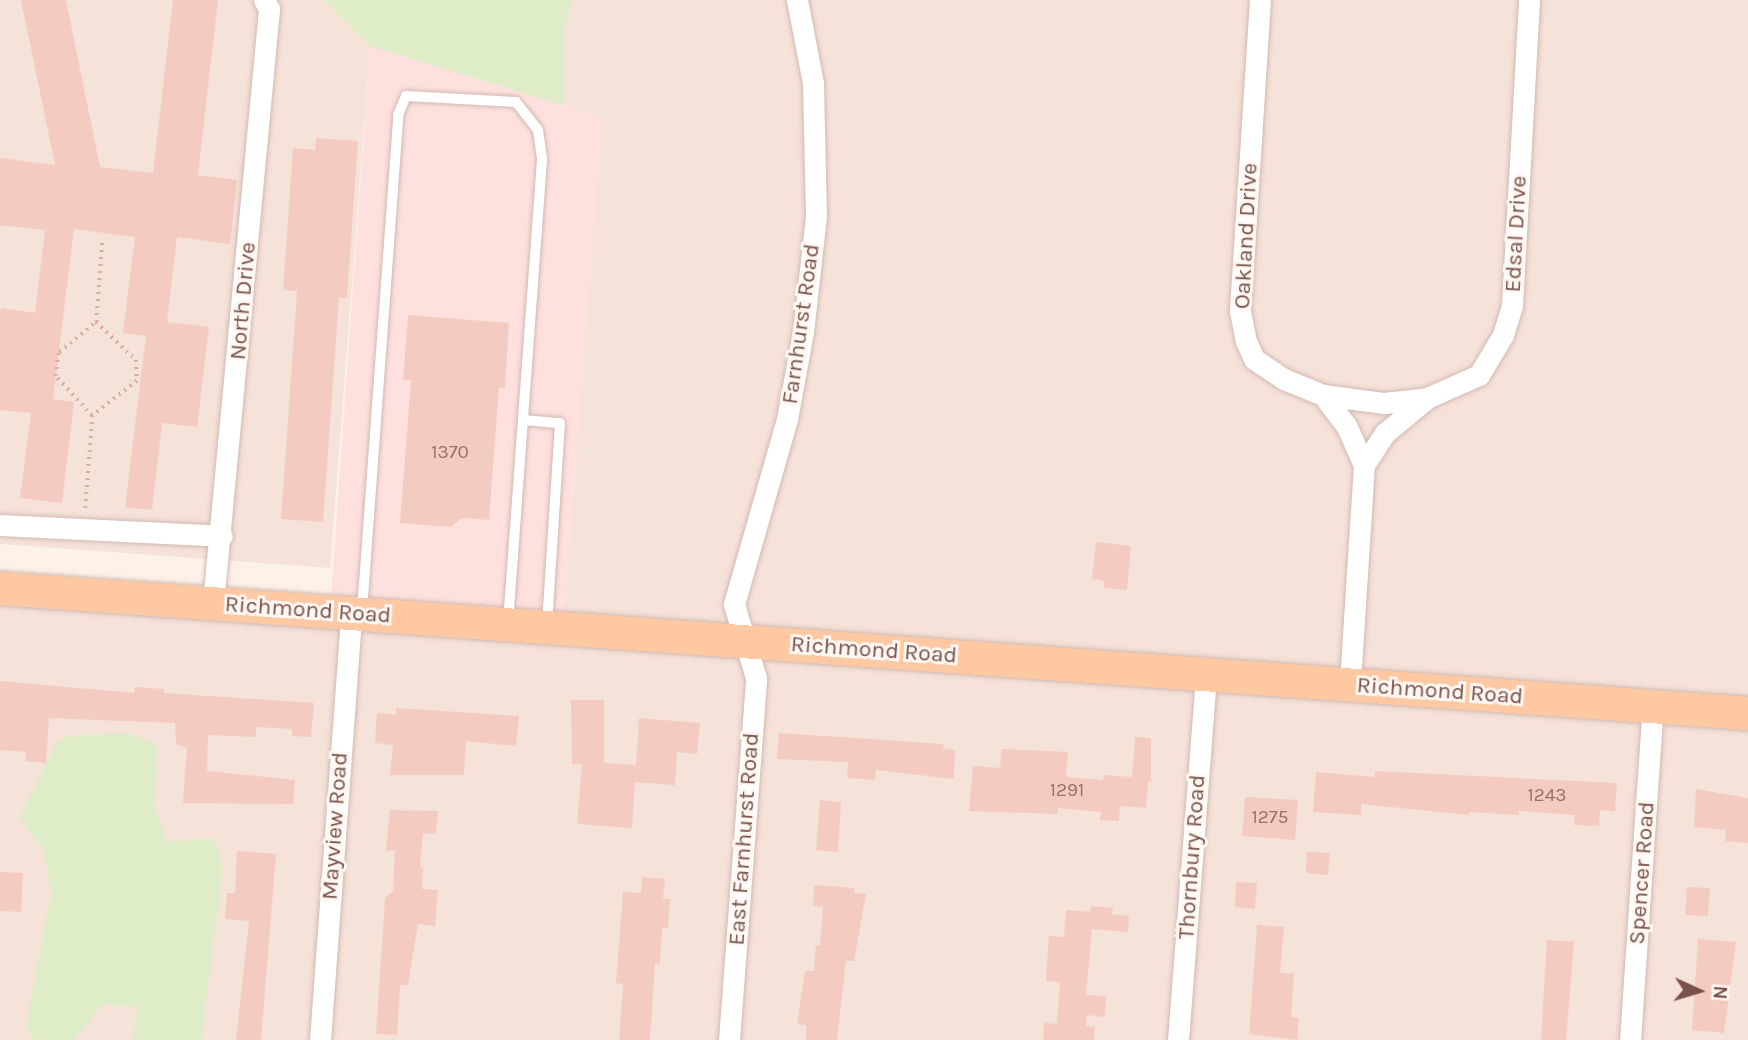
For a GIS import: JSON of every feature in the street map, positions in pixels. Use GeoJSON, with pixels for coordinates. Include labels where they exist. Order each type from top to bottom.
{"type":"FeatureCollection","features":[{"type":"Feature","properties":{"kind":"main road","name":"Richmond Road"},"geometry":{"type":"LineString","coordinates":[[0,588],[1748,713]]}},
{"type":"Feature","properties":{"kind":"street","name":"North Drive"},"geometry":{"type":"LineString","coordinates":[[213,603],[222,537],[269,9],[264,0]]}},
{"type":"Feature","properties":{"kind":"street","name":"Farnhurst Road"},"geometry":{"type":"LineString","coordinates":[[743,640],[734,604],[787,419],[803,332],[816,216],[813,83],[797,0]]}},
{"type":"Feature","properties":{"kind":"street","name":"Oakland Drive"},"geometry":{"type":"LineString","coordinates":[[1260,0],[1240,311],[1254,359],[1284,379],[1324,395],[1361,402],[1398,402]]}},
{"type":"Feature","properties":{"kind":"street","name":"Edsal Drive"},"geometry":{"type":"LineString","coordinates":[[1398,402],[1427,398],[1479,374],[1503,335],[1512,305],[1529,0]]}},
{"type":"Feature","properties":{"kind":"street"},"geometry":{"type":"LineString","coordinates":[[1324,395],[1346,425],[1364,465],[1350,684]]}},
{"type":"Feature","properties":{"kind":"street"},"geometry":{"type":"LineString","coordinates":[[1364,465],[1385,433],[1427,398]]}},
{"type":"Feature","properties":{"kind":"street"},"geometry":{"type":"LineString","coordinates":[[0,525],[222,537]]}},
{"type":"Feature","properties":{"kind":"street","name":"Mayview Road"},"geometry":{"type":"LineString","coordinates":[[320,1040],[356,613]]}},
{"type":"Feature","properties":{"kind":"street","name":"East Farnhurst Road"},"geometry":{"type":"LineString","coordinates":[[729,1040],[756,678],[743,640]]}},
{"type":"Feature","properties":{"kind":"street","name":"Thornbury Road"},"geometry":{"type":"LineString","coordinates":[[1178,1040],[1206,674]]}},
{"type":"Feature","properties":{"kind":"street","name":"Spencer Road"},"geometry":{"type":"LineString","coordinates":[[1630,1040],[1653,706]]}},
{"type":"Feature","properties":{"kind":"lane"},"geometry":{"type":"LineString","coordinates":[[356,613],[396,131],[406,96],[516,102],[538,130],[542,170],[508,624]]}},
{"type":"Feature","properties":{"kind":"lane"},"geometry":{"type":"LineString","coordinates":[[523,420],[561,423],[547,627]]}},
{"type":"Feature","properties":{"kind":"path"},"geometry":{"type":"LineString","coordinates":[[83,530],[92,416],[55,376],[59,352],[96,322],[102,241]]}},
{"type":"Feature","properties":{"kind":"path"},"geometry":{"type":"LineString","coordinates":[[92,416],[137,381],[136,360],[96,322]]}},
{"type":"Feature","properties":{"kind":"shaded area"},"geometry":{"type":"Polygon","coordinates":[[[0,0],[1748,0],[1748,1040],[0,1040],[0,588],[563,628],[602,117],[370,47],[330,568],[0,544],[0,0]]]}},
{"type":"Feature","properties":{"kind":"shaded area"},"geometry":{"type":"Polygon","coordinates":[[[370,46],[603,117],[563,628],[330,611],[370,46]]]}},
{"type":"Feature","properties":{"kind":"green space"},"geometry":{"type":"Polygon","coordinates":[[[324,0],[571,0],[563,38],[563,105],[370,46],[324,0]]]}},
{"type":"Feature","properties":{"kind":"green space"},"geometry":{"type":"Polygon","coordinates":[[[129,733],[158,746],[153,804],[167,842],[214,838],[223,870],[201,1040],[133,1040],[137,1007],[103,1004],[74,1040],[33,1040],[26,1027],[51,893],[44,851],[20,817],[56,744],[67,736],[129,733]]]}},
{"type":"Feature","properties":{"kind":"building"},"geometry":{"type":"Polygon","coordinates":[[[21,0],[66,0],[100,167],[153,173],[173,0],[218,0],[198,175],[237,180],[230,244],[177,237],[167,322],[209,327],[197,427],[162,423],[152,510],[125,507],[146,336],[123,333],[135,237],[74,229],[53,399],[74,402],[62,503],[20,498],[31,413],[0,410],[0,318],[1,308],[35,313],[45,230],[0,225],[0,158],[55,165],[21,0]]]}},
{"type":"Feature","properties":{"kind":"building"},"geometry":{"type":"Polygon","coordinates":[[[316,138],[358,141],[347,298],[339,298],[323,522],[281,519],[297,291],[283,290],[293,148],[315,150],[316,138]]]}},
{"type":"Feature","properties":{"kind":"building"},"geometry":{"type":"Polygon","coordinates":[[[408,315],[509,323],[505,388],[499,387],[489,520],[462,518],[451,527],[400,523],[411,380],[403,380],[408,315]]]}},
{"type":"Feature","properties":{"kind":"building"},"geometry":{"type":"Polygon","coordinates":[[[1096,542],[1131,546],[1127,590],[1104,588],[1104,581],[1092,579],[1096,542]]]}},
{"type":"Feature","properties":{"kind":"building"},"geometry":{"type":"Polygon","coordinates":[[[0,681],[134,693],[135,687],[164,689],[164,693],[314,703],[311,737],[292,736],[292,729],[256,727],[256,737],[208,735],[207,771],[295,780],[293,804],[183,803],[187,748],[176,744],[175,723],[49,718],[46,763],[25,761],[26,752],[0,750],[0,681]]]}},
{"type":"Feature","properties":{"kind":"building"},"geometry":{"type":"Polygon","coordinates":[[[571,700],[604,700],[604,763],[636,765],[639,718],[700,723],[697,754],[677,752],[675,785],[635,782],[632,828],[577,824],[582,764],[572,764],[571,700]]]}},
{"type":"Feature","properties":{"kind":"building"},"geometry":{"type":"Polygon","coordinates":[[[396,708],[519,716],[516,746],[466,741],[464,775],[390,775],[393,745],[375,743],[377,713],[396,715],[396,708]]]}},
{"type":"Feature","properties":{"kind":"building"},"geometry":{"type":"Polygon","coordinates":[[[779,733],[944,744],[943,749],[955,750],[954,779],[876,770],[875,780],[847,778],[848,762],[777,759],[779,733]]]}},
{"type":"Feature","properties":{"kind":"building"},"geometry":{"type":"Polygon","coordinates":[[[1135,737],[1151,738],[1151,782],[1148,781],[1146,808],[1120,806],[1119,821],[1100,820],[1101,812],[1058,808],[1058,814],[969,811],[973,766],[1000,768],[1002,749],[1068,752],[1066,777],[1103,780],[1104,775],[1132,777],[1135,737]]]}},
{"type":"Feature","properties":{"kind":"building"},"geometry":{"type":"Polygon","coordinates":[[[1375,771],[1617,783],[1615,811],[1600,810],[1599,826],[1574,825],[1575,815],[1519,811],[1519,815],[1469,812],[1469,815],[1361,804],[1361,815],[1313,812],[1316,772],[1375,777],[1375,771]]]}},
{"type":"Feature","properties":{"kind":"building"},"geometry":{"type":"Polygon","coordinates":[[[1696,789],[1748,798],[1748,843],[1725,841],[1726,830],[1694,827],[1696,789]]]}},
{"type":"Feature","properties":{"kind":"building"},"geometry":{"type":"Polygon","coordinates":[[[1245,797],[1298,800],[1295,840],[1242,836],[1245,797]]]}},
{"type":"Feature","properties":{"kind":"building"},"geometry":{"type":"Polygon","coordinates":[[[820,800],[841,802],[838,852],[816,850],[820,800]]]}},
{"type":"Feature","properties":{"kind":"building"},"geometry":{"type":"Polygon","coordinates":[[[390,810],[438,811],[436,834],[423,833],[420,867],[423,868],[422,889],[438,890],[435,926],[418,924],[408,985],[400,985],[397,1035],[376,1034],[385,898],[393,891],[395,851],[386,850],[390,810]]]}},
{"type":"Feature","properties":{"kind":"building"},"geometry":{"type":"Polygon","coordinates":[[[237,851],[276,854],[261,1040],[236,1040],[249,921],[225,919],[227,893],[235,893],[237,851]]]}},
{"type":"Feature","properties":{"kind":"building"},"geometry":{"type":"Polygon","coordinates":[[[1307,852],[1330,853],[1328,875],[1306,873],[1307,852]]]}},
{"type":"Feature","properties":{"kind":"building"},"geometry":{"type":"Polygon","coordinates":[[[0,872],[23,873],[21,912],[0,911],[0,872]]]}},
{"type":"Feature","properties":{"kind":"building"},"geometry":{"type":"Polygon","coordinates":[[[642,877],[665,879],[663,899],[670,899],[668,928],[662,927],[660,964],[655,963],[650,1040],[619,1040],[623,984],[616,983],[623,892],[641,893],[642,877]]]}},
{"type":"Feature","properties":{"kind":"building"},"geometry":{"type":"Polygon","coordinates":[[[1236,882],[1257,883],[1255,909],[1235,907],[1236,882]]]}},
{"type":"Feature","properties":{"kind":"building"},"geometry":{"type":"Polygon","coordinates":[[[814,885],[855,888],[854,893],[866,894],[854,961],[846,961],[837,1040],[806,1040],[806,1025],[797,1024],[805,971],[814,971],[816,945],[820,945],[823,907],[813,906],[814,885]]]}},
{"type":"Feature","properties":{"kind":"building"},"geometry":{"type":"Polygon","coordinates":[[[1687,887],[1710,888],[1708,916],[1685,915],[1687,887]]]}},
{"type":"Feature","properties":{"kind":"building"},"geometry":{"type":"Polygon","coordinates":[[[1091,906],[1113,908],[1112,914],[1129,916],[1128,932],[1092,929],[1086,995],[1106,996],[1105,1017],[1087,1015],[1086,1026],[1095,1027],[1094,1040],[1043,1040],[1044,1023],[1057,1024],[1060,982],[1046,981],[1049,936],[1064,937],[1066,910],[1090,912],[1091,906]]]}},
{"type":"Feature","properties":{"kind":"building"},"geometry":{"type":"Polygon","coordinates":[[[1257,925],[1284,927],[1280,973],[1294,974],[1291,1017],[1299,1018],[1297,1040],[1249,1034],[1257,925]]]}},
{"type":"Feature","properties":{"kind":"building"},"geometry":{"type":"Polygon","coordinates":[[[1698,939],[1736,942],[1724,1033],[1692,1030],[1698,939]]]}},
{"type":"Feature","properties":{"kind":"building"},"geometry":{"type":"Polygon","coordinates":[[[1547,940],[1574,942],[1566,1040],[1541,1040],[1547,940]]]}}]}
